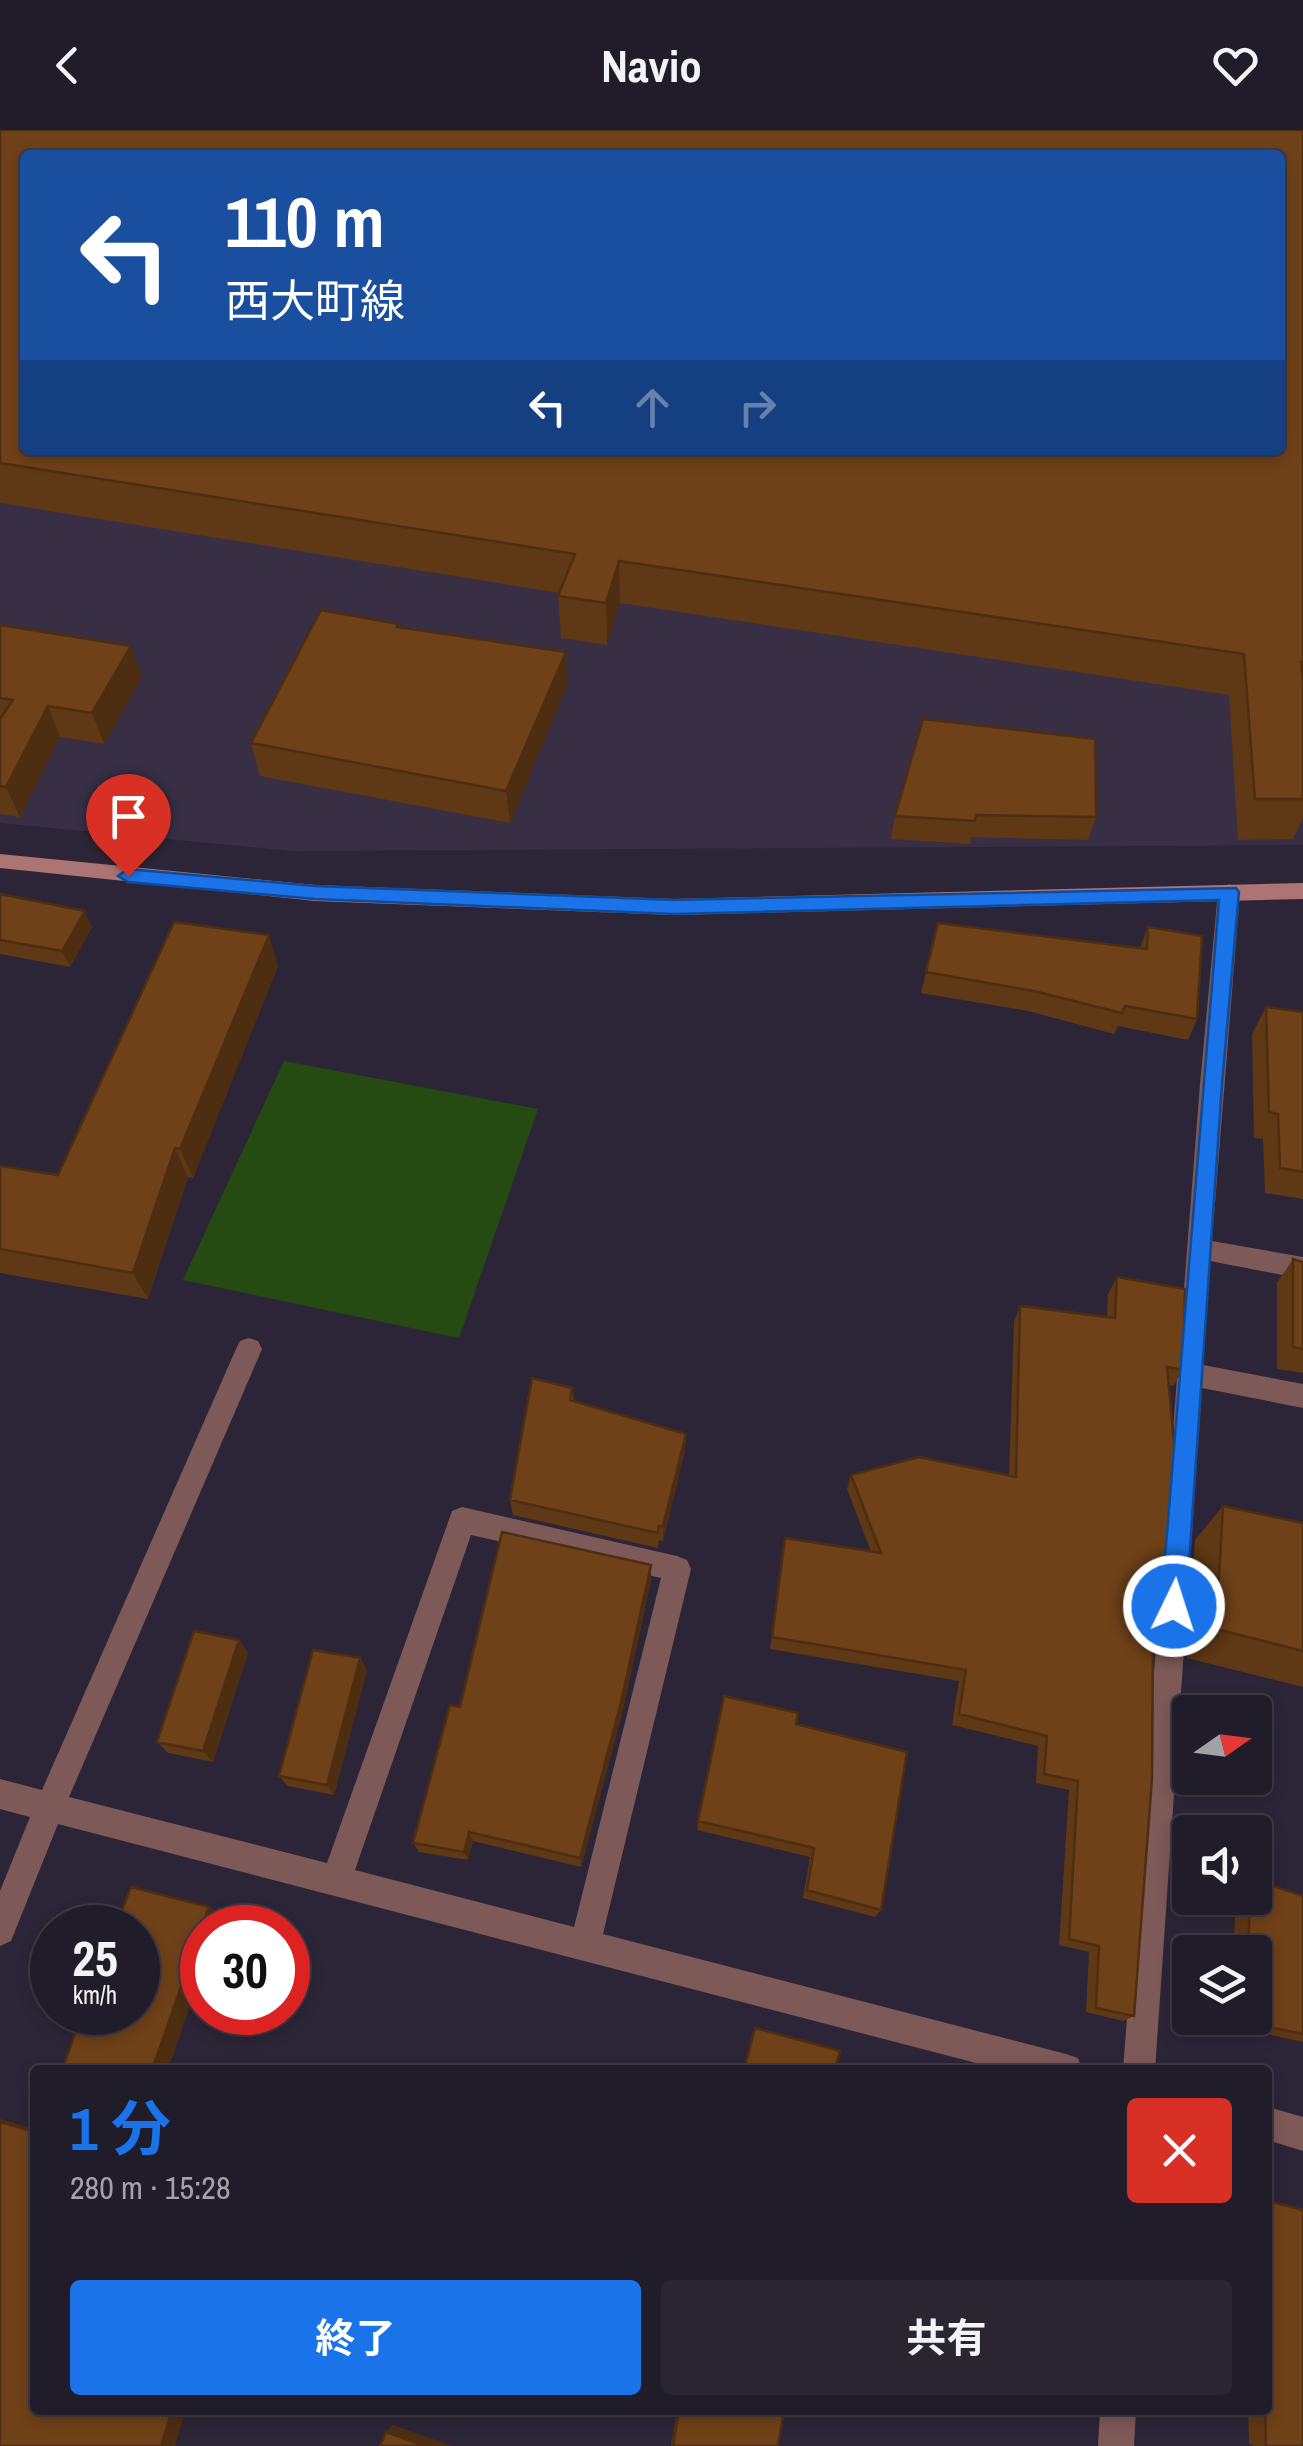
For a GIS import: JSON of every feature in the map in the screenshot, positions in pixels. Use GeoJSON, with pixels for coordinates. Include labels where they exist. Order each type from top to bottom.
{"type":"FeatureCollection","features":[{"type":"Feature","properties":{"kind":"street"},"geometry":{"type":"LineString","coordinates":[[0,861],[315,892],[674,907],[1303,891]]}},
{"type":"Feature","properties":{"kind":"street"},"geometry":{"type":"LineString","coordinates":[[1140,2065],[1229,892]]}},
{"type":"Feature","properties":{"kind":"street"},"geometry":{"type":"LineString","coordinates":[[1200,1249],[1303,1268]]}},
{"type":"Feature","properties":{"kind":"street"},"geometry":{"type":"LineString","coordinates":[[0,1930],[49,1808],[249,1350]]}},
{"type":"Feature","properties":{"kind":"street"},"geometry":{"type":"LineString","coordinates":[[1190,1374],[1303,1396]]}},
{"type":"Feature","properties":{"kind":"street"},"geometry":{"type":"LineString","coordinates":[[336,1884],[462,1520],[678,1569],[584,1948]]}},
{"type":"Feature","properties":{"kind":"street"},"geometry":{"type":"LineString","coordinates":[[0,1794],[1046,2065]]}},
{"type":"Feature","properties":{"kind":"street"},"geometry":{"type":"LineString","coordinates":[[1272,2125],[1303,2134]]}},
{"type":"Feature","properties":{"kind":"street"},"geometry":{"type":"LineString","coordinates":[[1116,2446],[1118,2415]]}},
{"type":"Feature","properties":{"kind":"shaded area"},"geometry":{"type":"Polygon","coordinates":[[[0,130],[1303,130],[1303,845],[293,851],[0,823],[0,130]]]}},
{"type":"Feature","properties":{"kind":"green space"},"geometry":{"type":"Polygon","coordinates":[[[284,1061],[538,1109],[459,1338],[183,1280],[284,1061]]]}},
{"type":"Feature","properties":{"kind":"building"},"geometry":{"type":"Polygon","coordinates":[[[0,130],[1303,130],[1303,799],[1255,799],[1244,654],[619,561],[606,603],[558,596],[575,554],[0,463],[0,130]]]}},
{"type":"Feature","properties":{"kind":"building"},"geometry":{"type":"Polygon","coordinates":[[[321,610],[398,624],[397,627],[566,652],[506,791],[251,743],[321,610]]]}},
{"type":"Feature","properties":{"kind":"building"},"geometry":{"type":"Polygon","coordinates":[[[0,625],[131,646],[92,713],[48,706],[6,787],[0,786],[0,719],[13,700],[0,698],[0,625]]]}},
{"type":"Feature","properties":{"kind":"building"},"geometry":{"type":"Polygon","coordinates":[[[923,719],[1095,739],[1096,817],[976,815],[975,821],[895,816],[923,719]]]}},
{"type":"Feature","properties":{"kind":"building"},"geometry":{"type":"Polygon","coordinates":[[[0,894],[85,911],[62,951],[0,940],[0,894]]]}},
{"type":"Feature","properties":{"kind":"building"},"geometry":{"type":"Polygon","coordinates":[[[174,922],[269,935],[180,1149],[175,1148],[133,1273],[0,1249],[0,1166],[58,1175],[174,922]]]}},
{"type":"Feature","properties":{"kind":"building"},"geometry":{"type":"Polygon","coordinates":[[[938,923],[1147,949],[1148,927],[1202,936],[1197,1019],[1125,1006],[1122,1013],[1034,991],[926,972],[938,923]]]}},
{"type":"Feature","properties":{"kind":"building"},"geometry":{"type":"Polygon","coordinates":[[[1266,1007],[1303,1012],[1303,1172],[1280,1168],[1278,1114],[1269,1112],[1266,1007]]]}},
{"type":"Feature","properties":{"kind":"building"},"geometry":{"type":"Polygon","coordinates":[[[1293,1259],[1303,1262],[1303,1349],[1293,1347],[1293,1259]]]}},
{"type":"Feature","properties":{"kind":"building"},"geometry":{"type":"Polygon","coordinates":[[[1117,1277],[1185,1289],[1183,1370],[1167,1367],[1176,1464],[1163,1638],[1153,1636],[1152,1779],[1134,2016],[1096,2008],[1099,1946],[1069,1939],[1078,1781],[1044,1774],[1047,1736],[959,1714],[966,1670],[772,1637],[785,1538],[881,1553],[851,1475],[919,1457],[1016,1477],[1020,1306],[1115,1318],[1117,1277]]]}},
{"type":"Feature","properties":{"kind":"building"},"geometry":{"type":"Polygon","coordinates":[[[532,1378],[572,1388],[570,1400],[686,1434],[658,1533],[510,1500],[532,1378]]]}},
{"type":"Feature","properties":{"kind":"building"},"geometry":{"type":"Polygon","coordinates":[[[1223,1506],[1303,1523],[1303,1651],[1216,1629],[1223,1506]]]}},
{"type":"Feature","properties":{"kind":"building"},"geometry":{"type":"Polygon","coordinates":[[[502,1532],[651,1565],[621,1702],[580,1858],[469,1832],[464,1852],[413,1843],[450,1705],[460,1707],[502,1532]]]}},
{"type":"Feature","properties":{"kind":"building"},"geometry":{"type":"Polygon","coordinates":[[[194,1631],[239,1640],[203,1751],[157,1742],[194,1631]]]}},
{"type":"Feature","properties":{"kind":"building"},"geometry":{"type":"Polygon","coordinates":[[[313,1650],[360,1658],[327,1785],[279,1776],[313,1650]]]}},
{"type":"Feature","properties":{"kind":"building"},"geometry":{"type":"Polygon","coordinates":[[[724,1696],[798,1713],[796,1724],[907,1752],[881,1910],[807,1890],[814,1848],[698,1821],[724,1696]]]}},
{"type":"Feature","properties":{"kind":"building"},"geometry":{"type":"Polygon","coordinates":[[[1272,1886],[1303,1896],[1303,2034],[1272,2028],[1272,1935],[1249,1935],[1249,1915],[1272,1915],[1272,1886]]]}},
{"type":"Feature","properties":{"kind":"building"},"geometry":{"type":"Polygon","coordinates":[[[131,1887],[201,1905],[180,1905],[180,1990],[154,2065],[64,2065],[75,2035],[160,2035],[160,1905],[124,1905],[131,1887]]]}},
{"type":"Feature","properties":{"kind":"building"},"geometry":{"type":"Polygon","coordinates":[[[755,2028],[840,2051],[836,2065],[745,2065],[755,2028]]]}},
{"type":"Feature","properties":{"kind":"building"},"geometry":{"type":"Polygon","coordinates":[[[0,2122],[30,2131],[30,2415],[170,2415],[161,2446],[0,2446],[0,2122]]]}},
{"type":"Feature","properties":{"kind":"building"},"geometry":{"type":"Polygon","coordinates":[[[1272,2202],[1303,2210],[1303,2446],[1266,2446],[1265,2415],[1272,2415],[1272,2202]]]}},
{"type":"Feature","properties":{"kind":"building"},"geometry":{"type":"Polygon","coordinates":[[[678,2415],[783,2415],[778,2446],[673,2446],[678,2415]]]}},
{"type":"Feature","properties":{"kind":"building"},"geometry":{"type":"Polygon","coordinates":[[[386,2432],[425,2446],[380,2446],[386,2432]]]}},
{"type":"Feature","properties":{"kind":"route"},"geometry":{"type":"LineString","coordinates":[[128,876],[315,892],[674,907],[1229,892],[1211,1084],[1174,1606]]}}]}
